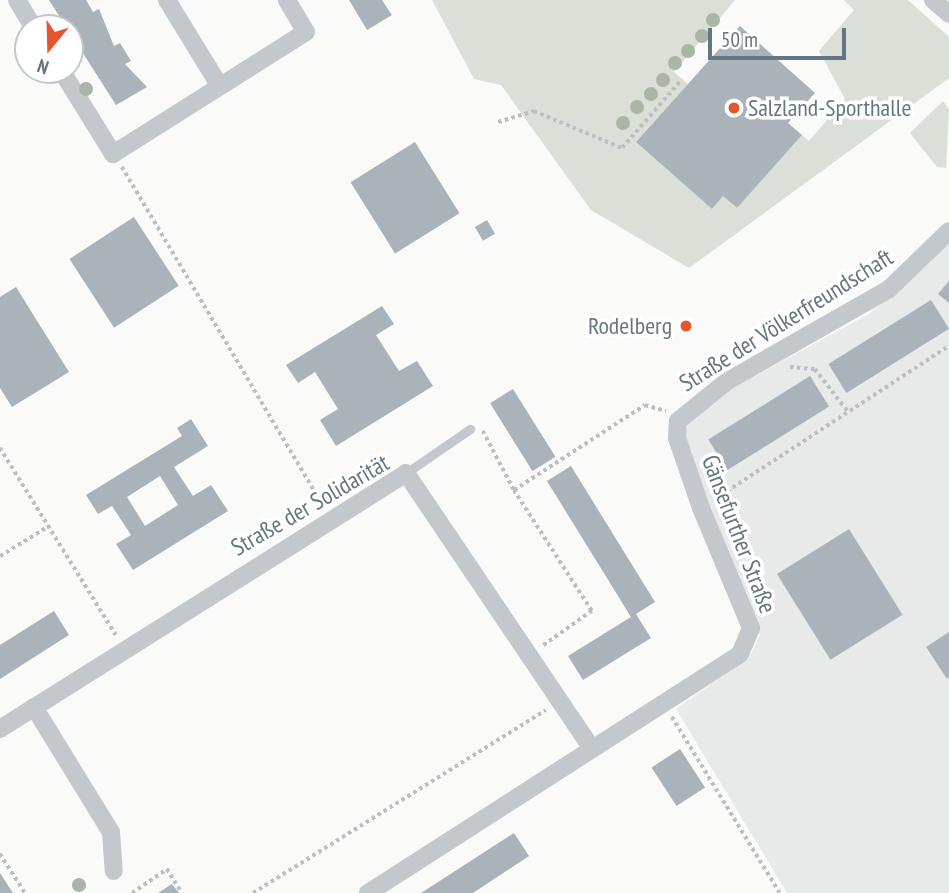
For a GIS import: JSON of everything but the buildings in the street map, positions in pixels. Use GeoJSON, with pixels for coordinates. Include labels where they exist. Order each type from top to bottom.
{"type":"FeatureCollection","features":[{"type":"Feature","properties":{"kind":"street"},"geometry":{"type":"LineString","coordinates":[[167,0],[219,85]]}},
{"type":"Feature","properties":{"kind":"street"},"geometry":{"type":"LineString","coordinates":[[70,84],[113,154],[306,32],[287,0]]}},
{"type":"Feature","properties":{"kind":"street"},"geometry":{"type":"LineString","coordinates":[[933,0],[949,14]]}},
{"type":"Feature","properties":{"kind":"street","name":"Straße der Völkerfreundschaft"},"geometry":{"type":"LineString","coordinates":[[678,421],[726,382],[889,289],[949,230]]}},
{"type":"Feature","properties":{"kind":"street","name":"Gänsefurther Straße"},"geometry":{"type":"LineString","coordinates":[[590,746],[748,643],[751,628],[701,508],[677,438],[678,421]]}},
{"type":"Feature","properties":{"kind":"street","name":"Straße der Solidarität"},"geometry":{"type":"LineString","coordinates":[[0,729],[330,517],[406,473],[590,746]]}},
{"type":"Feature","properties":{"kind":"street"},"geometry":{"type":"LineString","coordinates":[[34,707],[111,832],[114,871]]}},
{"type":"Feature","properties":{"kind":"street"},"geometry":{"type":"LineString","coordinates":[[368,893],[590,746]]}},
{"type":"Feature","properties":{"kind":"lane"},"geometry":{"type":"LineString","coordinates":[[406,473],[470,429]]}},
{"type":"Feature","properties":{"kind":"path"},"geometry":{"type":"LineString","coordinates":[[498,122],[534,111],[622,148],[682,79]]}},
{"type":"Feature","properties":{"kind":"path"},"geometry":{"type":"LineString","coordinates":[[113,154],[330,517]]}},
{"type":"Feature","properties":{"kind":"path"},"geometry":{"type":"LineString","coordinates":[[701,508],[949,346]]}},
{"type":"Feature","properties":{"kind":"path"},"geometry":{"type":"LineString","coordinates":[[780,371],[815,369],[849,413]]}},
{"type":"Feature","properties":{"kind":"path"},"geometry":{"type":"LineString","coordinates":[[514,490],[645,405],[678,421]]}},
{"type":"Feature","properties":{"kind":"path"},"geometry":{"type":"LineString","coordinates":[[470,429],[484,431],[514,490],[592,611],[529,655]]}},
{"type":"Feature","properties":{"kind":"path"},"geometry":{"type":"LineString","coordinates":[[0,447],[125,648]]}},
{"type":"Feature","properties":{"kind":"path"},"geometry":{"type":"LineString","coordinates":[[0,556],[49,526]]}},
{"type":"Feature","properties":{"kind":"path"},"geometry":{"type":"LineString","coordinates":[[661,701],[780,893]]}},
{"type":"Feature","properties":{"kind":"path"},"geometry":{"type":"LineString","coordinates":[[253,893],[560,702]]}},
{"type":"Feature","properties":{"kind":"path"},"geometry":{"type":"LineString","coordinates":[[0,853],[25,893]]}},
{"type":"Feature","properties":{"kind":"path"},"geometry":{"type":"LineString","coordinates":[[132,893],[167,869],[182,893]]}},
{"type":"Feature","properties":{"kind":"shaded area"},"geometry":{"type":"Polygon","coordinates":[[[432,0],[735,0],[674,72],[688,84],[636,142],[712,209],[723,196],[737,208],[802,135],[809,141],[845,99],[819,51],[854,10],[844,0],[908,0],[949,37],[949,78],[689,268],[591,210],[501,85],[474,79],[432,0]]]}},
{"type":"Feature","properties":{"kind":"shaded area"},"geometry":{"type":"Polygon","coordinates":[[[943,101],[949,109],[946,168],[937,167],[910,133],[943,101]]]}},
{"type":"Feature","properties":{"kind":"shaded area"},"geometry":{"type":"Polygon","coordinates":[[[949,243],[949,893],[787,893],[676,709],[749,658],[760,635],[683,435],[691,417],[715,398],[869,314],[949,243]]]}},
{"type":"Feature","properties":{"kind":"place","name":"Salzland-Sporthalle"},"geometry":{"type":"Point","coordinates":[734,108]}},
{"type":"Feature","properties":{"kind":"place","name":"Rodelberg"},"geometry":{"type":"Point","coordinates":[686,326]}}]}
